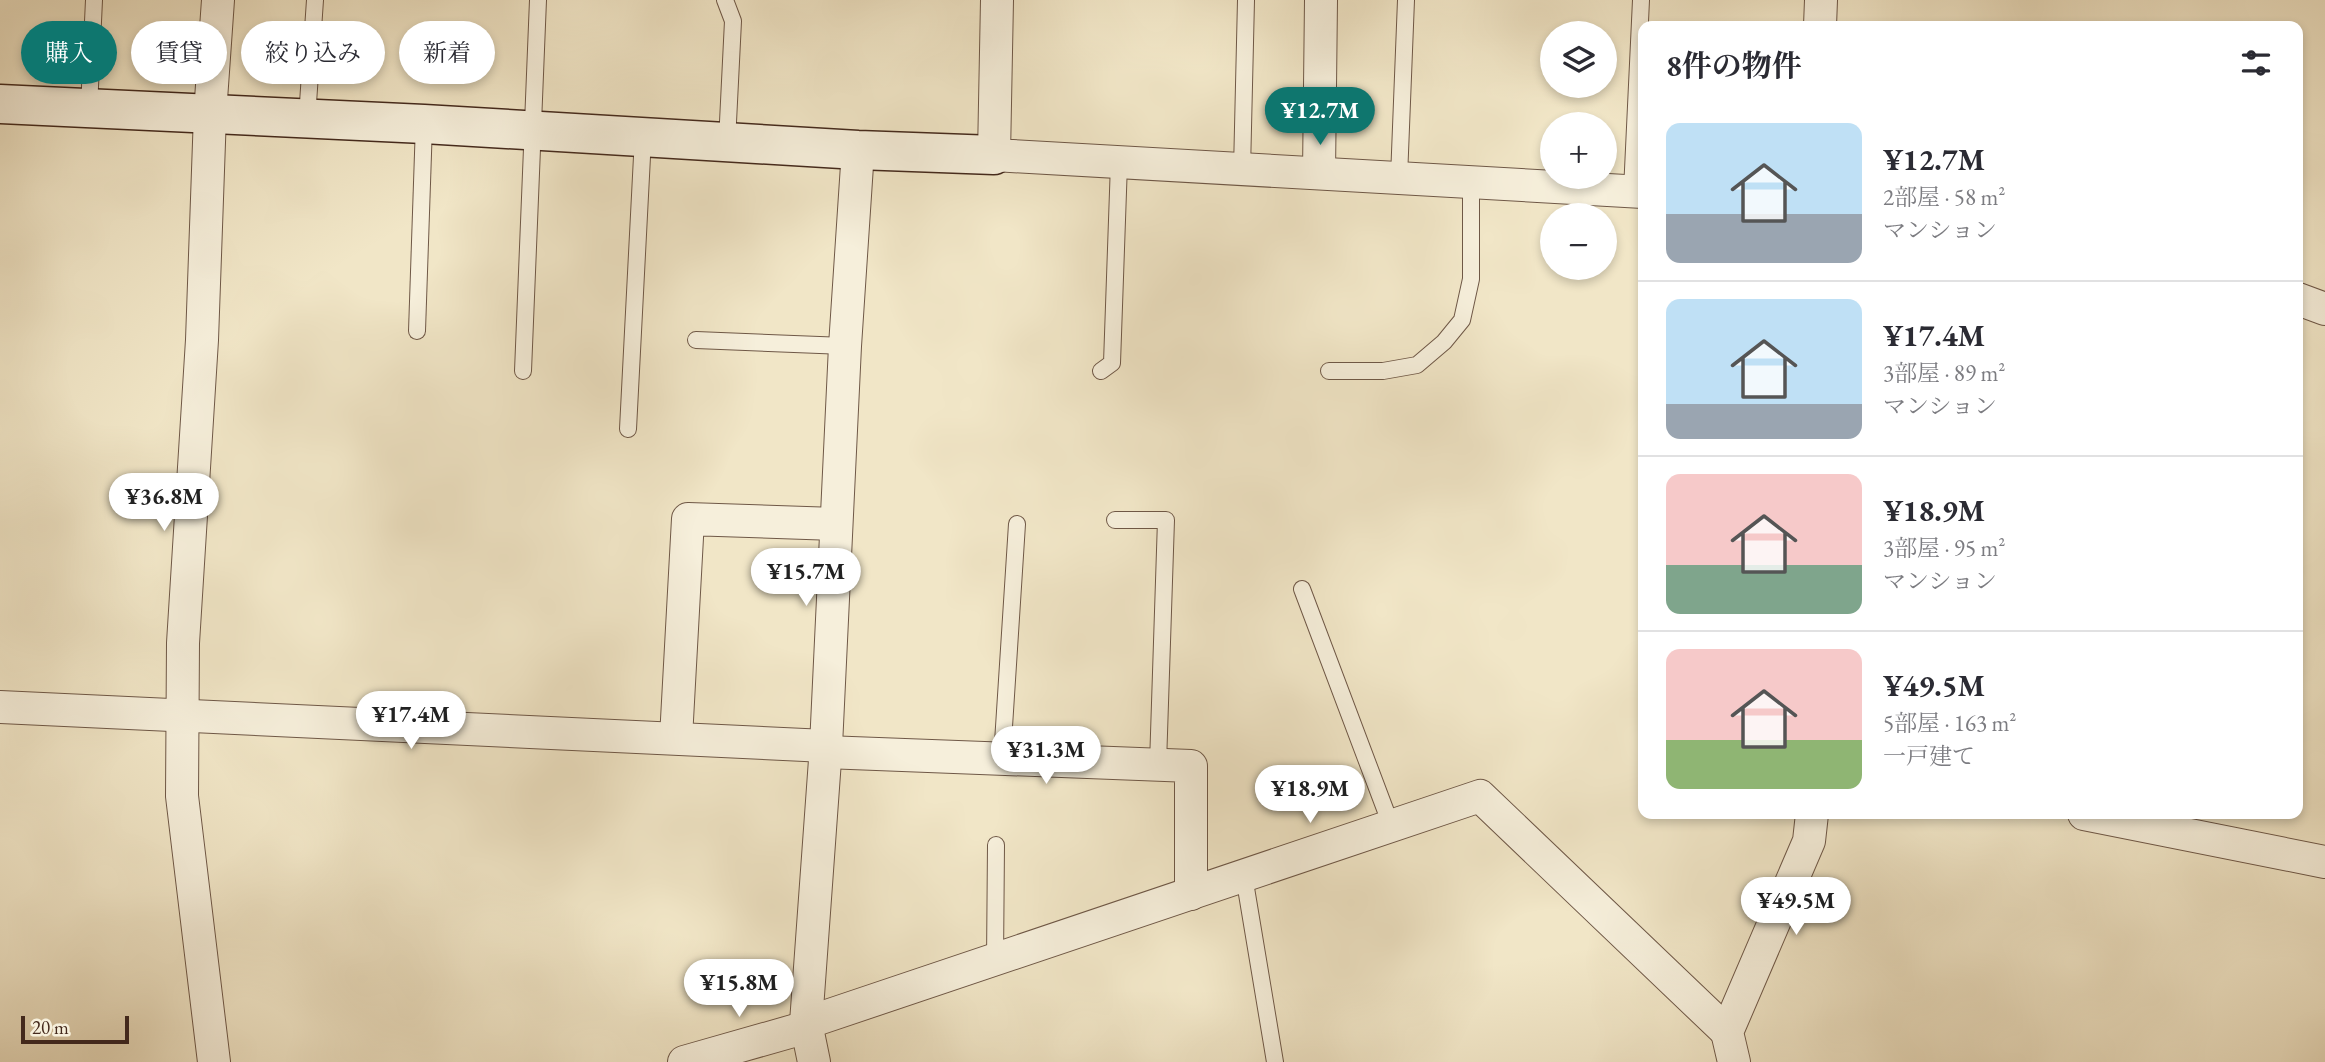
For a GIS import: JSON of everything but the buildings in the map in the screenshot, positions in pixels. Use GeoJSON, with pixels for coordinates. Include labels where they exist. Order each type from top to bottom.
{"type":"FeatureCollection","features":[{"type":"Feature","properties":{"kind":"street"},"geometry":{"type":"LineString","coordinates":[[214,1062],[181,796],[183,643],[202,340],[210,114],[218,0]]}},
{"type":"Feature","properties":{"kind":"street"},"geometry":{"type":"LineString","coordinates":[[993,155],[997,0]]}},
{"type":"Feature","properties":{"kind":"street"},"geometry":{"type":"LineString","coordinates":[[1319,173],[1321,0]]}},
{"type":"Feature","properties":{"kind":"street"},"geometry":{"type":"LineString","coordinates":[[1820,21],[1821,0]]}},
{"type":"Feature","properties":{"kind":"street"},"geometry":{"type":"LineString","coordinates":[[0,104],[424,124],[1637,191]]}},
{"type":"Feature","properties":{"kind":"street"},"geometry":{"type":"LineString","coordinates":[[814,1062],[807,1025],[858,150]]}},
{"type":"Feature","properties":{"kind":"street"},"geometry":{"type":"LineString","coordinates":[[2303,301],[2325,309]]}},
{"type":"Feature","properties":{"kind":"street"},"geometry":{"type":"LineString","coordinates":[[676,738],[688,519],[836,524]]}},
{"type":"Feature","properties":{"kind":"street"},"geometry":{"type":"LineString","coordinates":[[0,707],[182,717],[439,726],[676,738],[825,749],[1191,766],[1191,894]]}},
{"type":"Feature","properties":{"kind":"street"},"geometry":{"type":"LineString","coordinates":[[684,1062],[807,1025],[1480,796],[1731,1047],[1809,841],[1811,819]]}},
{"type":"Feature","properties":{"kind":"street"},"geometry":{"type":"LineString","coordinates":[[2109,819],[2325,862]]}},
{"type":"Feature","properties":{"kind":"lane"},"geometry":{"type":"LineString","coordinates":[[89,108],[94,0]]}},
{"type":"Feature","properties":{"kind":"lane"},"geometry":{"type":"LineString","coordinates":[[307,118],[315,0]]}},
{"type":"Feature","properties":{"kind":"lane"},"geometry":{"type":"LineString","coordinates":[[523,371],[538,0]]}},
{"type":"Feature","properties":{"kind":"lane"},"geometry":{"type":"LineString","coordinates":[[725,0],[733,21],[727,142]]}},
{"type":"Feature","properties":{"kind":"lane"},"geometry":{"type":"LineString","coordinates":[[1242,170],[1246,0]]}},
{"type":"Feature","properties":{"kind":"lane"},"geometry":{"type":"LineString","coordinates":[[1399,178],[1406,0]]}},
{"type":"Feature","properties":{"kind":"lane"},"geometry":{"type":"LineString","coordinates":[[1641,0],[1641,21]]}},
{"type":"Feature","properties":{"kind":"lane"},"geometry":{"type":"LineString","coordinates":[[416,331],[424,124]]}},
{"type":"Feature","properties":{"kind":"lane"},"geometry":{"type":"LineString","coordinates":[[628,429],[643,137]]}},
{"type":"Feature","properties":{"kind":"lane"},"geometry":{"type":"LineString","coordinates":[[1637,191],[1638,143]]}},
{"type":"Feature","properties":{"kind":"lane"},"geometry":{"type":"LineString","coordinates":[[1101,371],[1112,363],[1119,163]]}},
{"type":"Feature","properties":{"kind":"lane"},"geometry":{"type":"LineString","coordinates":[[1329,371],[1383,371],[1417,365],[1444,342],[1462,320],[1471,279],[1471,183]]}},
{"type":"Feature","properties":{"kind":"lane"},"geometry":{"type":"LineString","coordinates":[[696,340],[845,346]]}},
{"type":"Feature","properties":{"kind":"lane"},"geometry":{"type":"LineString","coordinates":[[1115,520],[1166,520],[1158,764]]}},
{"type":"Feature","properties":{"kind":"lane"},"geometry":{"type":"LineString","coordinates":[[1002,758],[1017,524]]}},
{"type":"Feature","properties":{"kind":"lane"},"geometry":{"type":"LineString","coordinates":[[1302,589],[1391,825]]}},
{"type":"Feature","properties":{"kind":"lane"},"geometry":{"type":"LineString","coordinates":[[995,960],[996,845]]}},
{"type":"Feature","properties":{"kind":"lane"},"geometry":{"type":"LineString","coordinates":[[1244,876],[1275,1062]]}}]}
